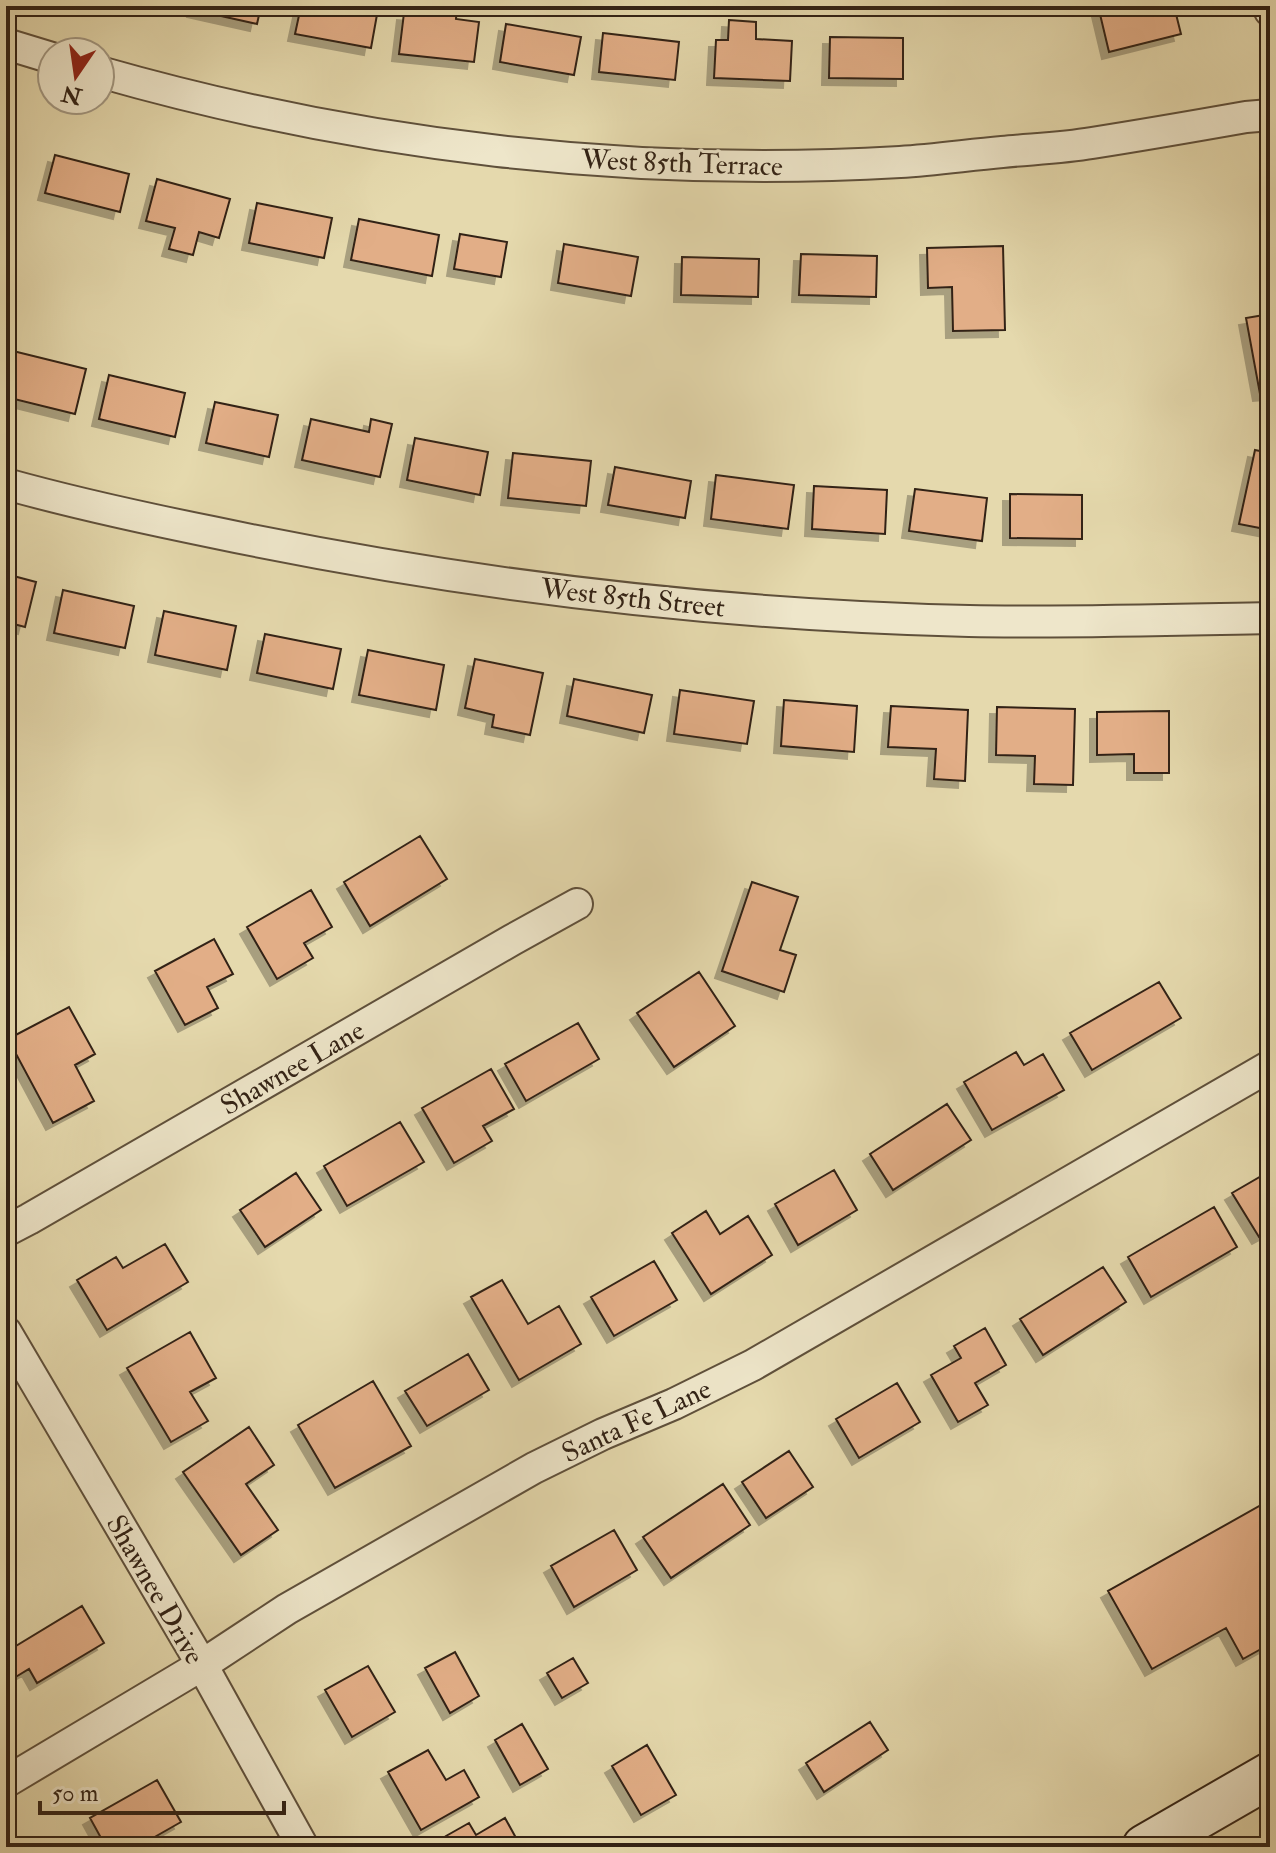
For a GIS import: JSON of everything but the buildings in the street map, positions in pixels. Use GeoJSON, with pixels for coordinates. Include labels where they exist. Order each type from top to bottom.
{"type":"FeatureCollection","features":[{"type":"Feature","properties":{"kind":"main road"},"geometry":{"type":"LineString","coordinates":[[1145,1847],[1270,1775]]}},
{"type":"Feature","properties":{"kind":"street"},"geometry":{"type":"LineString","coordinates":[[6,44],[36,53]]}},
{"type":"Feature","properties":{"kind":"street","name":"West 85th Terrace"},"geometry":{"type":"LineString","coordinates":[[116,76],[253,112],[395,138],[582,159],[704,164],[802,166],[902,162],[1089,144],[1270,115]]}},
{"type":"Feature","properties":{"kind":"street","name":"West 85th Street"},"geometry":{"type":"LineString","coordinates":[[6,484],[292,549],[451,576],[588,594],[716,607],[968,621],[1270,618]]}},
{"type":"Feature","properties":{"kind":"street","name":"Shawnee Lane"},"geometry":{"type":"LineString","coordinates":[[6,1231],[577,904]]}},
{"type":"Feature","properties":{"kind":"street","name":"Santa Fe Lane"},"geometry":{"type":"LineString","coordinates":[[6,1782],[202,1665],[287,1609],[534,1468],[753,1365],[1270,1066]]}},
{"type":"Feature","properties":{"kind":"street","name":"Shawnee Drive"},"geometry":{"type":"LineString","coordinates":[[6,1332],[202,1665],[303,1847]]}}]}
